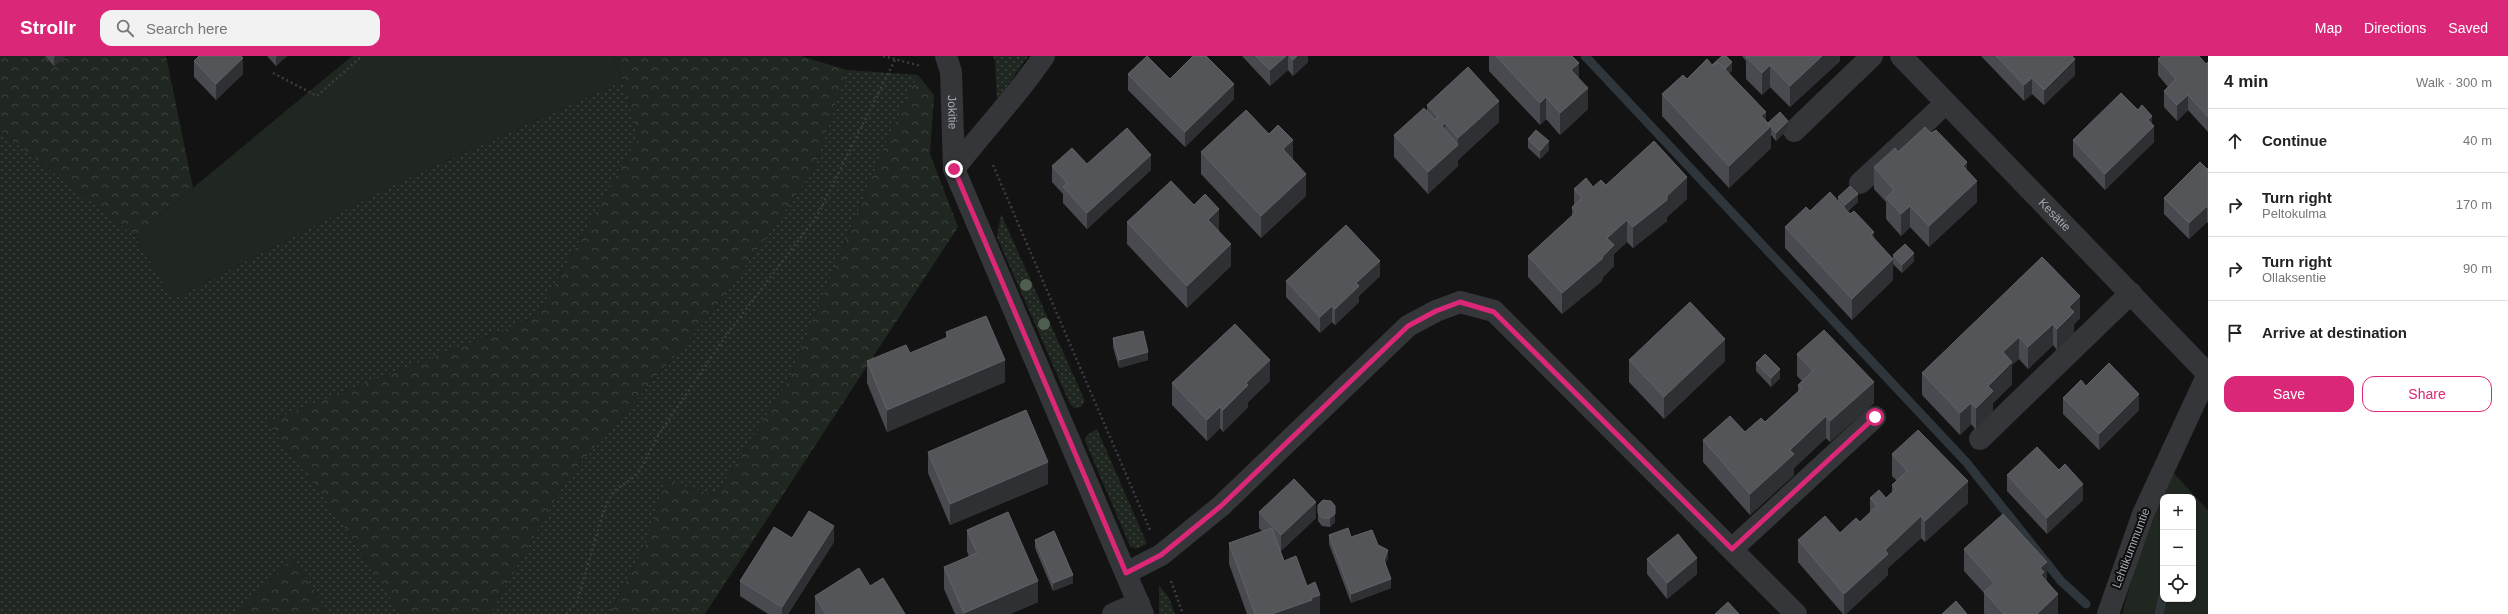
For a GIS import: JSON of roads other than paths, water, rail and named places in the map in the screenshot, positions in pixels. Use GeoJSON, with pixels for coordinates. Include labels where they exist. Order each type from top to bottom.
{"type":"FeatureCollection","features":[{"type":"Feature","properties":{"kind":"street"},"geometry":{"type":"LineString","coordinates":[[1044,56],[1027,80],[980,134],[954,169],[1141,608],[1113,614]]}},
{"type":"Feature","properties":{"kind":"street"},"geometry":{"type":"LineString","coordinates":[[1794,132],[1872,56]]}},
{"type":"Feature","properties":{"kind":"street","name":"Kesätie"},"geometry":{"type":"LineString","coordinates":[[1901,56],[2208,374]]}},
{"type":"Feature","properties":{"kind":"street","name":"Jokitie"},"geometry":{"type":"LineString","coordinates":[[948,64],[954,169]]}},
{"type":"Feature","properties":{"kind":"street"},"geometry":{"type":"LineString","coordinates":[[1860,184],[1946,103]]}},
{"type":"Feature","properties":{"kind":"street"},"geometry":{"type":"LineString","coordinates":[[1980,439],[2131,293]]}},
{"type":"Feature","properties":{"kind":"street"},"geometry":{"type":"LineString","coordinates":[[1126,573],[1161,555],[1221,506],[1408,326],[1436,311],[1460,302],[1494,312],[1796,614]]}},
{"type":"Feature","properties":{"kind":"street","name":"Lehtikummuntie"},"geometry":{"type":"LineString","coordinates":[[2108,614],[2143,514],[2208,374]]}},
{"type":"Feature","properties":{"kind":"street"},"geometry":{"type":"LineString","coordinates":[[1732,549],[1875,417]]}},
{"type":"Feature","properties":{"kind":"waterway"},"geometry":{"type":"LineString","coordinates":[[1585,56],[1966,462],[2061,581],[2086,604]]}},
{"type":"Feature","properties":{"kind":"waterway"},"geometry":{"type":"LineString","coordinates":[[2159,614],[2162,602]]}}]}
